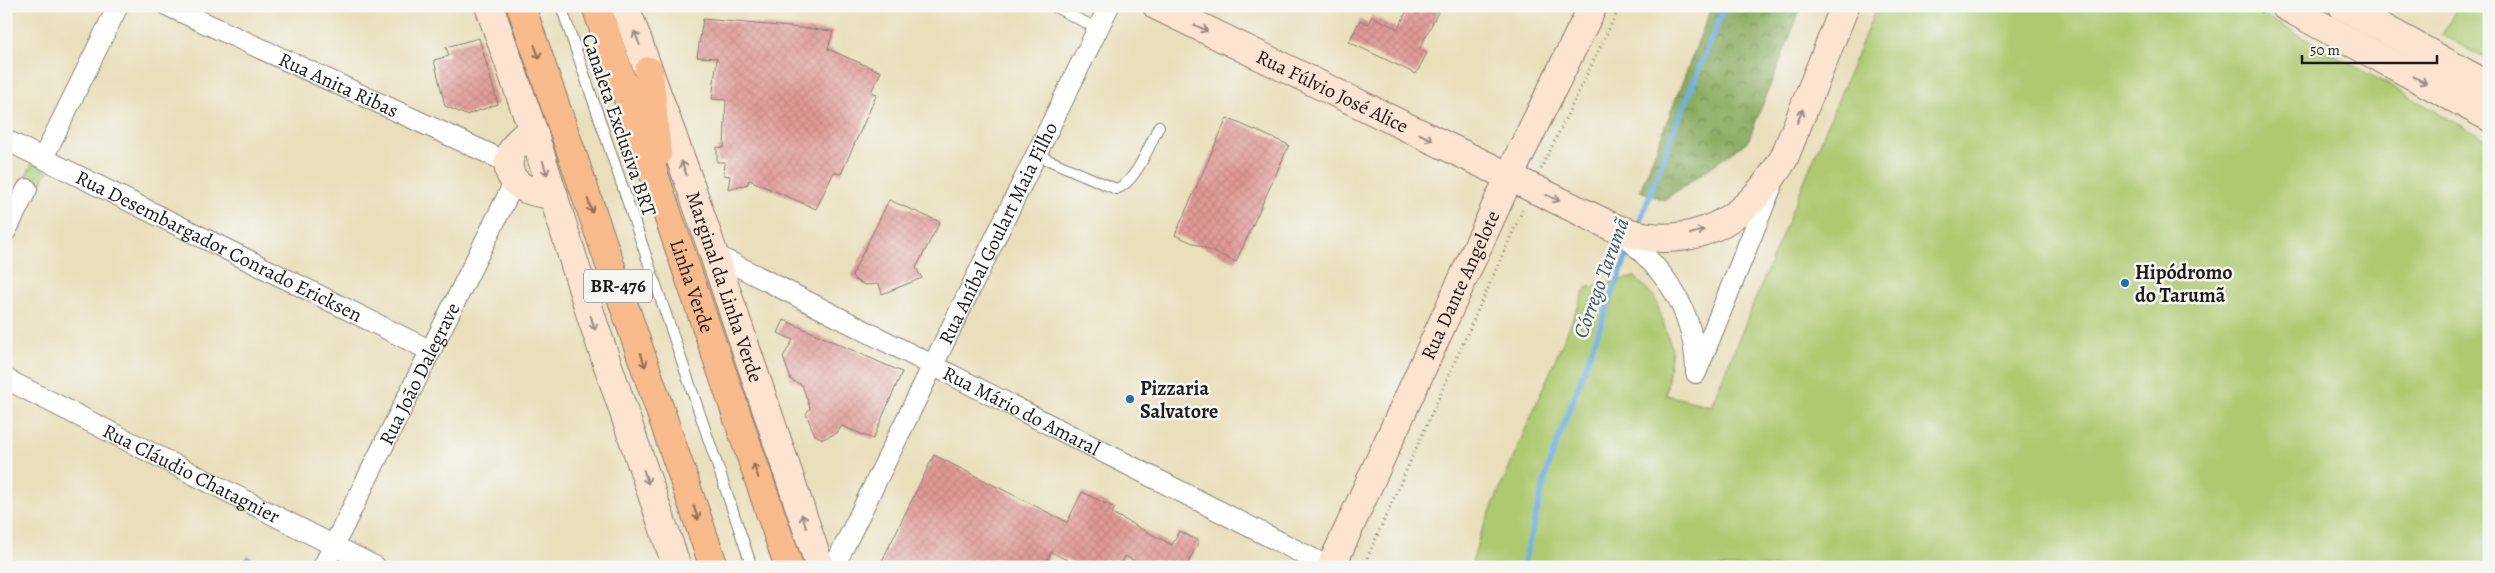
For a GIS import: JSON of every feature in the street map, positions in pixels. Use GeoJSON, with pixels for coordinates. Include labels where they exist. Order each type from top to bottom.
{"type":"FeatureCollection","features":[{"type":"Feature","properties":{"kind":"highway","name":"BR-476"},"geometry":{"type":"LineString","coordinates":[[521,6],[714,567]]}},
{"type":"Feature","properties":{"kind":"highway","name":"Linha Verde"},"geometry":{"type":"LineString","coordinates":[[596,6],[789,567]]}},
{"type":"Feature","properties":{"kind":"highway"},"geometry":{"type":"LineString","coordinates":[[649,71],[662,200]]}},
{"type":"Feature","properties":{"kind":"main road"},"geometry":{"type":"LineString","coordinates":[[489,6],[533,130],[593,322],[677,567]]}},
{"type":"Feature","properties":{"kind":"main road","name":"Marginal da Linha Verde"},"geometry":{"type":"LineString","coordinates":[[625,6],[714,254],[820,567]]}},
{"type":"Feature","properties":{"kind":"main road","name":"Rua Fúlvio José Alice"},"geometry":{"type":"LineString","coordinates":[[1157,6],[1646,244],[1685,236],[1723,223],[1755,199],[1784,158],[1845,6]]}},
{"type":"Feature","properties":{"kind":"main road","name":"Rua Dante Angelote"},"geometry":{"type":"LineString","coordinates":[[1330,567],[1509,177],[1593,6]]}},
{"type":"Feature","properties":{"kind":"main road"},"geometry":{"type":"LineString","coordinates":[[2286,6],[2489,117]]}},
{"type":"Feature","properties":{"kind":"main road"},"geometry":{"type":"LineString","coordinates":[[2343,6],[2489,86]]}},
{"type":"Feature","properties":{"kind":"main road"},"geometry":{"type":"LineString","coordinates":[[533,130],[516,142],[511,171],[525,188],[554,195]]}},
{"type":"Feature","properties":{"kind":"street"},"geometry":{"type":"LineString","coordinates":[[43,158],[118,6]]}},
{"type":"Feature","properties":{"kind":"street","name":"Rua Anita Ribas"},"geometry":{"type":"LineString","coordinates":[[168,6],[511,171]]}},
{"type":"Feature","properties":{"kind":"street","name":"Rua Aníbal Goulart Maia Filho"},"geometry":{"type":"LineString","coordinates":[[834,567],[1109,6]]}},
{"type":"Feature","properties":{"kind":"street","name":"Rua Desembargador Conrado Ericksen"},"geometry":{"type":"LineString","coordinates":[[6,140],[430,351]]}},
{"type":"Feature","properties":{"kind":"street"},"geometry":{"type":"LineString","coordinates":[[1646,244],[1683,305],[1690,324],[1695,349],[1696,373],[1784,158]]}},
{"type":"Feature","properties":{"kind":"street","name":"Rua João Dalegrave"},"geometry":{"type":"LineString","coordinates":[[323,567],[430,351],[511,171]]}},
{"type":"Feature","properties":{"kind":"street"},"geometry":{"type":"LineString","coordinates":[[6,231],[27,189]]}},
{"type":"Feature","properties":{"kind":"street","name":"Rua Mário do Amaral"},"geometry":{"type":"LineString","coordinates":[[714,254],[1330,567]]}},
{"type":"Feature","properties":{"kind":"street","name":"Rua Cláudio Chatagnier"},"geometry":{"type":"LineString","coordinates":[[6,379],[376,567]]}},
{"type":"Feature","properties":{"kind":"lane","name":"Canaleta Exclusiva BRT"},"geometry":{"type":"LineString","coordinates":[[561,6],[752,567]]}},
{"type":"Feature","properties":{"kind":"lane"},"geometry":{"type":"LineString","coordinates":[[1054,6],[1098,29]]}},
{"type":"Feature","properties":{"kind":"lane"},"geometry":{"type":"LineString","coordinates":[[1037,155],[1116,189],[1125,187],[1132,179],[1159,126]]}},
{"type":"Feature","properties":{"kind":"path"},"geometry":{"type":"LineString","coordinates":[[1542,167],[1620,6]]}},
{"type":"Feature","properties":{"kind":"path"},"geometry":{"type":"LineString","coordinates":[[1363,567],[1521,212]]}},
{"type":"Feature","properties":{"kind":"green space"},"geometry":{"type":"Polygon","coordinates":[[[1712,6],[1802,6],[1748,141],[1664,200],[1640,191],[1712,6]]]}},
{"type":"Feature","properties":{"kind":"green space","name":"Hipódromo do Tarumã"},"geometry":{"type":"Polygon","coordinates":[[[1877,6],[2247,6],[2489,141],[2489,567],[1471,567],[1479,538],[1586,288],[1635,277],[1655,298],[1672,349],[1666,395],[1711,406],[1877,6]]]}},
{"type":"Feature","properties":{"kind":"green space"},"geometry":{"type":"Polygon","coordinates":[[[2458,6],[2489,6],[2489,60],[2442,35],[2458,6]]]}},
{"type":"Feature","properties":{"kind":"green space"},"geometry":{"type":"Polygon","coordinates":[[[32,163],[48,171],[39,187],[24,180],[32,163]]]}},
{"type":"Feature","properties":{"kind":"water"},"geometry":{"type":"Polygon","coordinates":[[[247,556],[259,562],[256,567],[242,567],[247,556]]]}},
{"type":"Feature","properties":{"kind":"building"},"geometry":{"type":"Polygon","coordinates":[[[1409,6],[1441,6],[1419,50],[1427,53],[1416,74],[1349,42],[1360,20],[1368,24],[1372,16],[1398,29],[1409,6]]]}},
{"type":"Feature","properties":{"kind":"building"},"geometry":{"type":"Polygon","coordinates":[[[703,19],[833,31],[828,49],[881,72],[871,92],[877,94],[841,174],[834,172],[816,209],[749,180],[748,184],[728,189],[730,176],[724,175],[725,162],[717,162],[717,147],[724,148],[726,100],[712,99],[717,58],[697,57],[703,19]]]}},
{"type":"Feature","properties":{"kind":"building"},"geometry":{"type":"Polygon","coordinates":[[[479,38],[498,104],[466,115],[445,106],[434,60],[449,56],[446,47],[479,38]]]}},
{"type":"Feature","properties":{"kind":"building"},"geometry":{"type":"Polygon","coordinates":[[[1227,118],[1289,145],[1236,262],[1175,235],[1227,118]]]}},
{"type":"Feature","properties":{"kind":"building"},"geometry":{"type":"Polygon","coordinates":[[[889,200],[940,222],[916,268],[922,278],[882,294],[879,284],[865,285],[855,280],[852,275],[889,200]]]}},
{"type":"Feature","properties":{"kind":"building"},"geometry":{"type":"Polygon","coordinates":[[[784,320],[902,372],[873,439],[842,426],[837,433],[823,439],[815,435],[806,414],[810,408],[802,385],[791,380],[783,357],[793,340],[778,333],[784,320]]]}},
{"type":"Feature","properties":{"kind":"building"},"geometry":{"type":"Polygon","coordinates":[[[934,455],[1067,522],[1082,492],[1115,508],[1112,513],[1172,545],[1179,531],[1199,541],[1186,567],[1146,567],[1125,556],[1120,567],[1098,567],[1088,562],[1086,567],[1081,567],[1051,552],[1044,567],[879,567],[934,455]]]}},
{"type":"Feature","properties":{"kind":"waterway","name":"Córrego Tarumã"},"geometry":{"type":"LineString","coordinates":[[1638,226],[1670,140],[1725,6]]}},
{"type":"Feature","properties":{"kind":"waterway","name":"Córrego Tarumã"},"geometry":{"type":"LineString","coordinates":[[1523,567],[1548,467],[1630,247]]}},
{"type":"Feature","properties":{"kind":"place","name":"Hipódromo do Tarumã"},"geometry":{"type":"Point","coordinates":[2125,283]}},
{"type":"Feature","properties":{"kind":"place","name":"Pizzaria Salvatore"},"geometry":{"type":"Point","coordinates":[1130,399]}}]}
